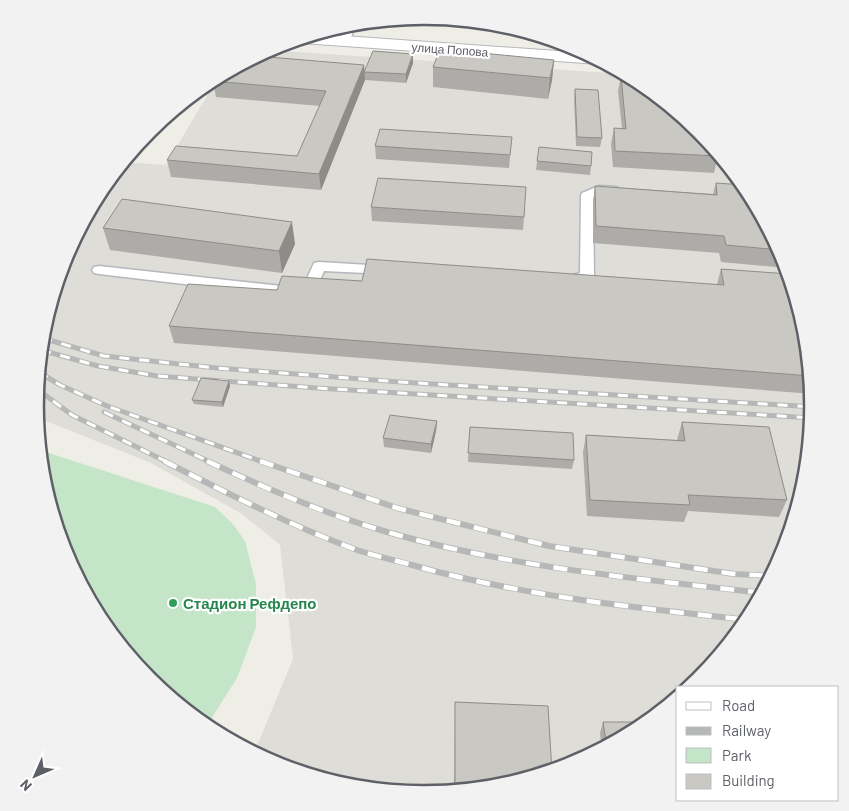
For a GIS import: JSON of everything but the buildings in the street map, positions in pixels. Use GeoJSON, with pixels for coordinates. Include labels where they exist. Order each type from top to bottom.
{"type":"FeatureCollection","features":[{"type":"Feature","properties":{"kind":"street","name":"улица Попова"},"geometry":{"type":"LineString","coordinates":[[321,39],[578,58]]}},
{"type":"Feature","properties":{"kind":"lane"},"geometry":{"type":"LineString","coordinates":[[345,41],[348,33]]}},
{"type":"Feature","properties":{"kind":"lane"},"geometry":{"type":"LineString","coordinates":[[559,280],[580,280],[587,275],[587,196],[599,190],[627,192]]}},
{"type":"Feature","properties":{"kind":"lane"},"geometry":{"type":"LineString","coordinates":[[722,198],[745,200]]}},
{"type":"Feature","properties":{"kind":"lane"},"geometry":{"type":"LineString","coordinates":[[100,270],[303,293],[310,288],[318,266],[396,270]]}},
{"type":"Feature","properties":{"kind":"shaded area"},"geometry":{"type":"Polygon","coordinates":[[[286,51],[609,73],[636,89],[694,136],[741,194],[766,237],[776,260],[785,283],[798,331],[802,356],[805,406],[802,455],[798,480],[785,528],[776,551],[766,574],[741,617],[694,675],[682,686],[676,686],[676,691],[636,722],[593,747],[547,766],[499,779],[474,783],[424,786],[375,783],[350,779],[302,766],[256,747],[293,659],[280,545],[242,514],[151,463],[45,420],[45,381],[51,331],[64,283],[83,237],[108,194],[132,163],[166,165],[209,92],[256,64],[286,51]]]}},
{"type":"Feature","properties":{"kind":"green space","name":"Стадион Рефдепо"},"geometry":{"type":"Polygon","coordinates":[[[47,452],[215,507],[232,523],[245,541],[256,584],[256,627],[237,678],[210,720],[174,692],[138,656],[108,617],[83,574],[64,528],[51,480],[47,452]]]}},
{"type":"Feature","properties":{"kind":"railway"},"geometry":{"type":"LineString","coordinates":[[50,340],[104,356],[217,368],[400,382],[805,406]]}},
{"type":"Feature","properties":{"kind":"railway"},"geometry":{"type":"LineString","coordinates":[[48,352],[98,366],[157,376],[317,388],[805,417]]}},
{"type":"Feature","properties":{"kind":"railway"},"geometry":{"type":"LineString","coordinates":[[45,376],[60,385],[107,406],[263,462]]}},
{"type":"Feature","properties":{"kind":"railway"},"geometry":{"type":"LineString","coordinates":[[44,395],[72,415],[167,462]]}},
{"type":"Feature","properties":{"kind":"railway"},"geometry":{"type":"LineString","coordinates":[[104,412],[210,462]]}},
{"type":"Feature","properties":{"kind":"railway"},"geometry":{"type":"LineString","coordinates":[[164,461],[284,520],[332,541],[378,556],[453,576],[537,593],[579,600],[740,619]]}},
{"type":"Feature","properties":{"kind":"railway"},"geometry":{"type":"LineString","coordinates":[[207,461],[318,509],[364,525],[433,544],[527,563],[574,570],[756,592]]}},
{"type":"Feature","properties":{"kind":"railway"},"geometry":{"type":"LineString","coordinates":[[260,461],[397,508],[549,546],[734,574],[765,576]]}},
{"type":"Feature","properties":{"kind":"place","name":"Стадион Рефдепо"},"geometry":{"type":"Point","coordinates":[173,603]}}]}
